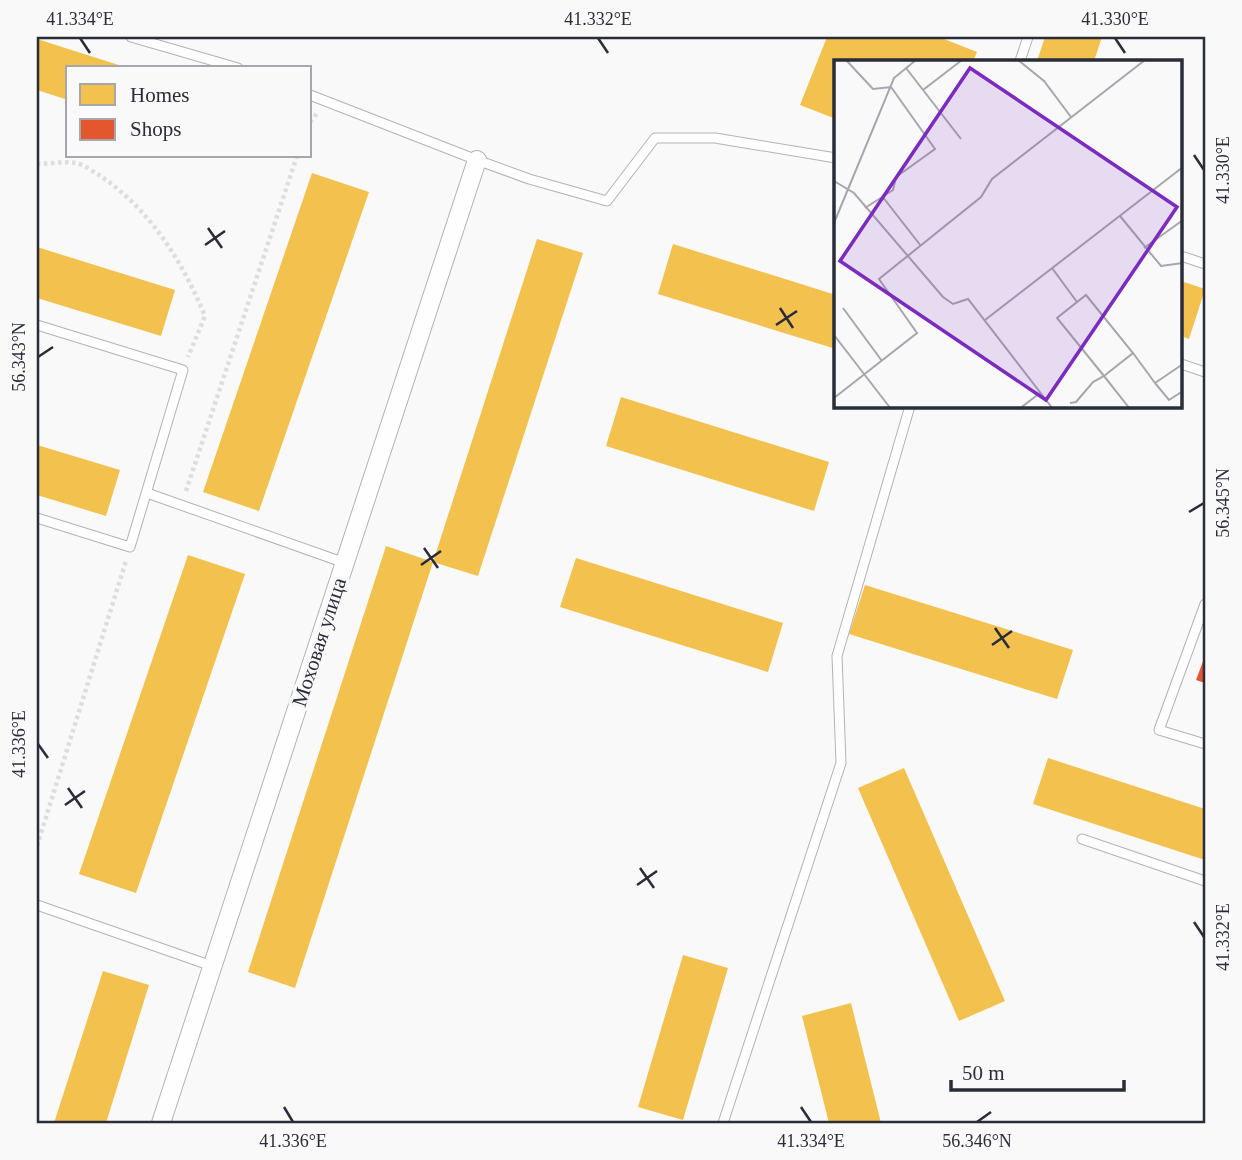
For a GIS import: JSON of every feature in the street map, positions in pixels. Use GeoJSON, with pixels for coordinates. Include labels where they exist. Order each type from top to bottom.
{"type":"FeatureCollection","features":[{"type":"Feature","properties":{"kind":"street","name":"Моховая улица"},"geometry":{"type":"LineString","coordinates":[[161,1123],[477,160]]}},
{"type":"Feature","properties":{"kind":"lane"},"geometry":{"type":"LineString","coordinates":[[131,37],[230,66]]}},
{"type":"Feature","properties":{"kind":"lane"},"geometry":{"type":"LineString","coordinates":[[1020,60],[1028,37]]}},
{"type":"Feature","properties":{"kind":"lane"},"geometry":{"type":"LineString","coordinates":[[312,96],[529,179],[607,201],[655,138],[715,138],[834,158]]}},
{"type":"Feature","properties":{"kind":"lane"},"geometry":{"type":"LineString","coordinates":[[1182,256],[1205,264]]}},
{"type":"Feature","properties":{"kind":"lane"},"geometry":{"type":"LineString","coordinates":[[37,325],[183,370],[130,547],[37,517]]}},
{"type":"Feature","properties":{"kind":"lane"},"geometry":{"type":"LineString","coordinates":[[1182,364],[1205,372]]}},
{"type":"Feature","properties":{"kind":"lane"},"geometry":{"type":"LineString","coordinates":[[723,1123],[841,763],[836,656],[910,408]]}},
{"type":"Feature","properties":{"kind":"lane"},"geometry":{"type":"LineString","coordinates":[[147,493],[345,563]]}},
{"type":"Feature","properties":{"kind":"lane"},"geometry":{"type":"LineString","coordinates":[[1205,604],[1159,730],[1205,744]]}},
{"type":"Feature","properties":{"kind":"lane"},"geometry":{"type":"LineString","coordinates":[[1082,839],[1205,881]]}},
{"type":"Feature","properties":{"kind":"lane"},"geometry":{"type":"LineString","coordinates":[[37,905],[212,966]]}},
{"type":"Feature","properties":{"kind":"path"},"geometry":{"type":"LineString","coordinates":[[181,505],[296,158]]}},
{"type":"Feature","properties":{"kind":"path"},"geometry":{"type":"LineString","coordinates":[[37,164],[76,163],[110,182],[125,194],[152,224],[181,263],[205,316],[183,370]]}},
{"type":"Feature","properties":{"kind":"path"},"geometry":{"type":"LineString","coordinates":[[37,846],[130,547]]}},
{"type":"Feature","properties":{"kind":"building: Homes"},"geometry":{"type":"Polygon","coordinates":[[[827,37],[939,37],[977,52],[973,60],[834,60],[834,118],[800,105],[827,37]]]}},
{"type":"Feature","properties":{"kind":"building: Homes"},"geometry":{"type":"Polygon","coordinates":[[[1045,37],[1102,37],[1094,60],[1037,60],[1045,37]]]}},
{"type":"Feature","properties":{"kind":"building: Homes"},"geometry":{"type":"Polygon","coordinates":[[[37,39],[122,66],[66,66],[66,99],[37,90],[37,39]]]}},
{"type":"Feature","properties":{"kind":"building: Homes"},"geometry":{"type":"Polygon","coordinates":[[[312,173],[369,192],[259,511],[203,492],[312,173]]]}},
{"type":"Feature","properties":{"kind":"building: Homes"},"geometry":{"type":"Polygon","coordinates":[[[537,239],[583,253],[478,576],[433,562],[537,239]]]}},
{"type":"Feature","properties":{"kind":"building: Homes"},"geometry":{"type":"Polygon","coordinates":[[[673,244],[834,294],[834,348],[658,294],[673,244]]]}},
{"type":"Feature","properties":{"kind":"building: Homes"},"geometry":{"type":"Polygon","coordinates":[[[37,247],[175,290],[161,336],[37,298],[37,247]]]}},
{"type":"Feature","properties":{"kind":"building: Homes"},"geometry":{"type":"Polygon","coordinates":[[[1182,281],[1205,289],[1189,339],[1182,336],[1182,281]]]}},
{"type":"Feature","properties":{"kind":"building: Homes"},"geometry":{"type":"Polygon","coordinates":[[[621,397],[829,462],[814,511],[606,446],[621,397]]]}},
{"type":"Feature","properties":{"kind":"building: Homes"},"geometry":{"type":"Polygon","coordinates":[[[37,445],[120,470],[106,516],[37,495],[37,445]]]}},
{"type":"Feature","properties":{"kind":"building: Homes"},"geometry":{"type":"Polygon","coordinates":[[[386,546],[433,562],[295,988],[248,972],[386,546]]]}},
{"type":"Feature","properties":{"kind":"building: Homes"},"geometry":{"type":"Polygon","coordinates":[[[188,555],[245,574],[136,893],[79,874],[188,555]]]}},
{"type":"Feature","properties":{"kind":"building: Homes"},"geometry":{"type":"Polygon","coordinates":[[[576,558],[783,623],[768,672],[560,607],[576,558]]]}},
{"type":"Feature","properties":{"kind":"building: Homes"},"geometry":{"type":"Polygon","coordinates":[[[865,585],[1073,650],[1057,699],[849,634],[865,585]]]}},
{"type":"Feature","properties":{"kind":"building: Homes"},"geometry":{"type":"Polygon","coordinates":[[[1048,758],[1205,809],[1205,860],[1033,804],[1048,758]]]}},
{"type":"Feature","properties":{"kind":"building: Homes"},"geometry":{"type":"Polygon","coordinates":[[[904,768],[1005,1001],[959,1021],[858,788],[904,768]]]}},
{"type":"Feature","properties":{"kind":"building: Homes"},"geometry":{"type":"Polygon","coordinates":[[[683,955],[728,968],[683,1120],[638,1107],[683,955]]]}},
{"type":"Feature","properties":{"kind":"building: Homes"},"geometry":{"type":"Polygon","coordinates":[[[103,971],[149,985],[106,1123],[54,1123],[103,971]]]}},
{"type":"Feature","properties":{"kind":"building: Homes"},"geometry":{"type":"Polygon","coordinates":[[[851,1003],[881,1123],[829,1123],[802,1016],[851,1003]]]}},
{"type":"Feature","properties":{"kind":"building: Shops"},"geometry":{"type":"Polygon","coordinates":[[[1205,656],[1205,683],[1196,680],[1205,656]]]}}]}
